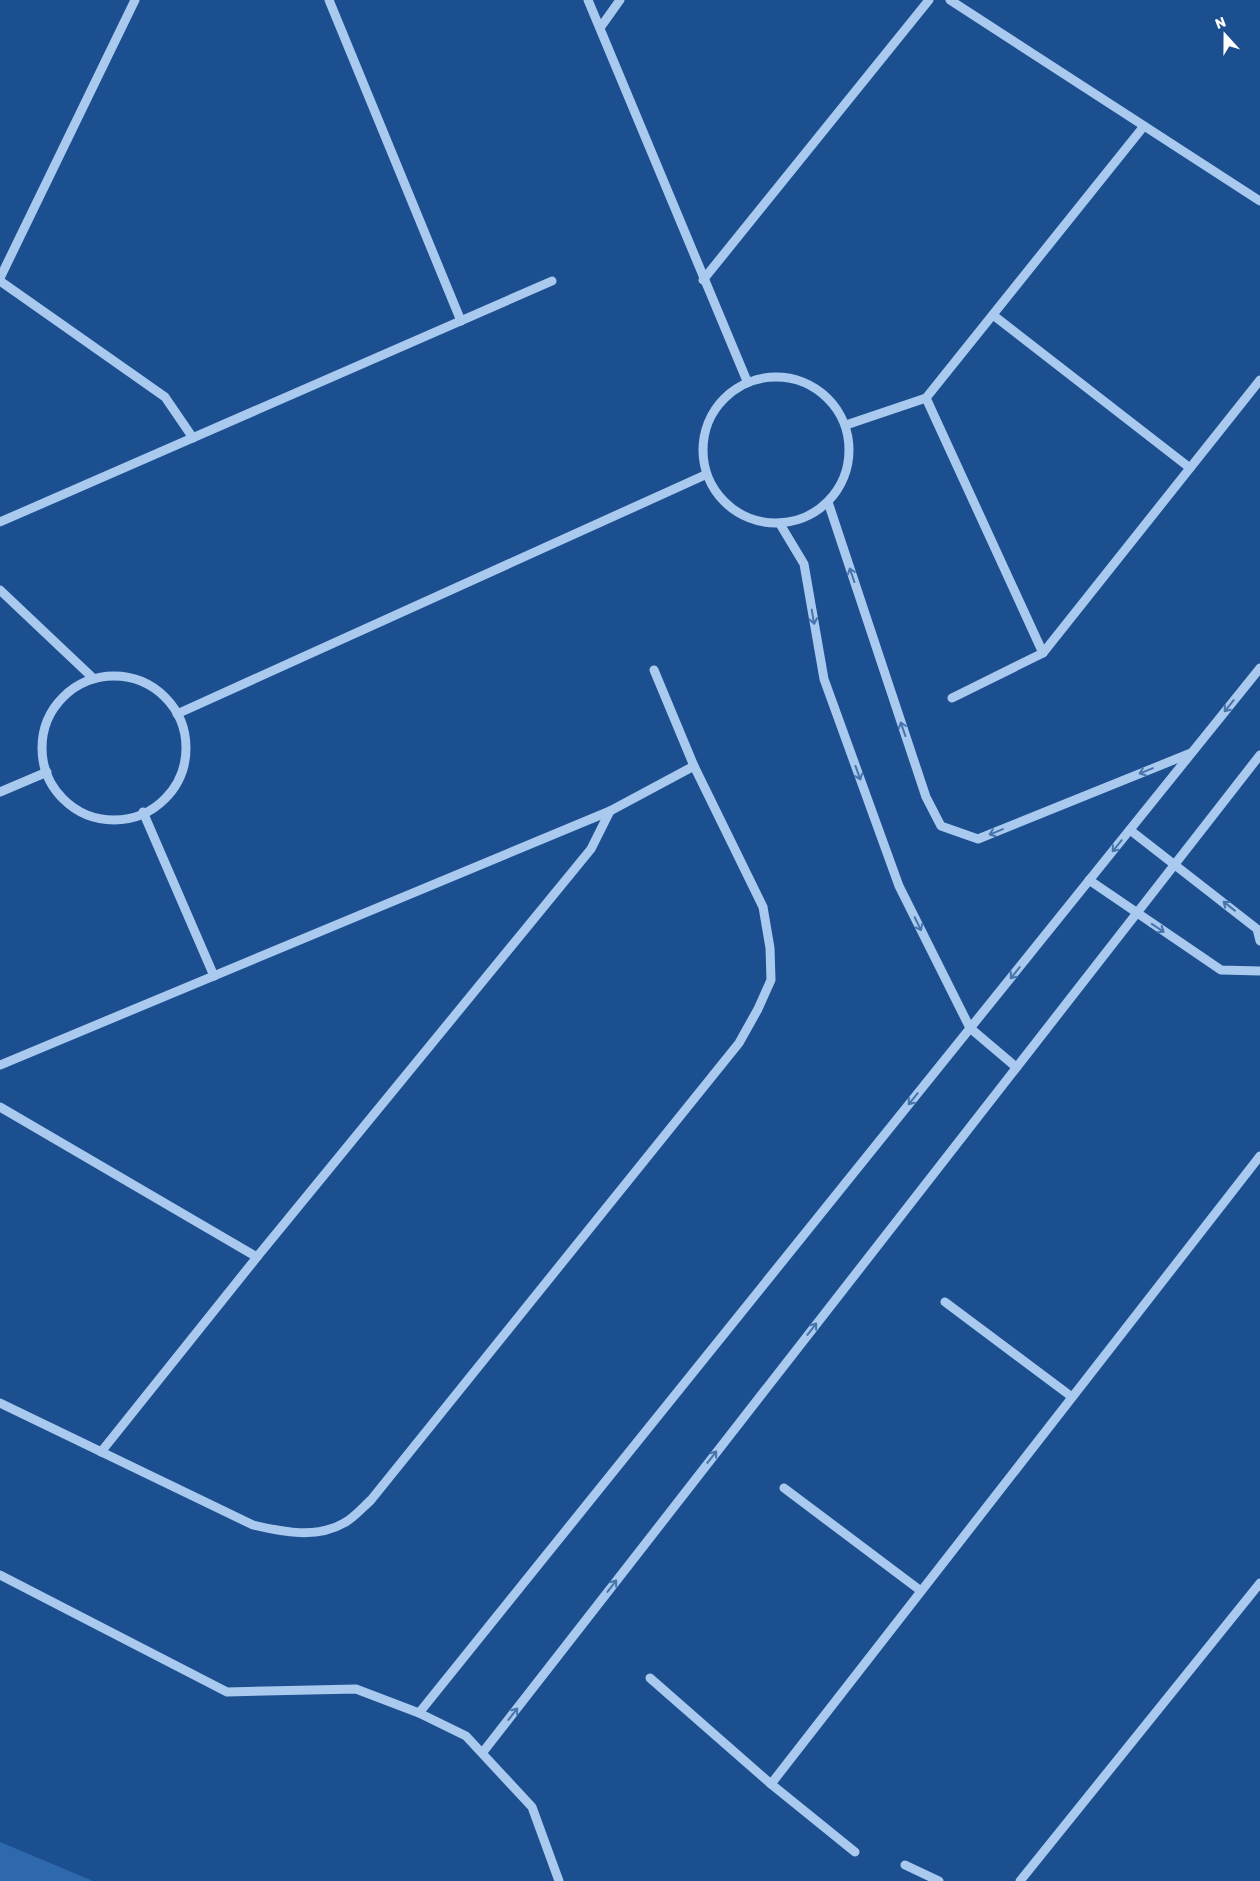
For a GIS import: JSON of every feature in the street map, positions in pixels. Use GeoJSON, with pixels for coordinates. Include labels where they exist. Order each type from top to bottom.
{"type":"FeatureCollection","features":[{"type":"Feature","properties":{"kind":"street"},"geometry":{"type":"LineString","coordinates":[[135,0],[0,280],[165,397],[193,438]]}},
{"type":"Feature","properties":{"kind":"street"},"geometry":{"type":"LineString","coordinates":[[329,0],[461,321]]}},
{"type":"Feature","properties":{"kind":"street"},"geometry":{"type":"LineString","coordinates":[[588,0],[703,280],[747,381]]}},
{"type":"Feature","properties":{"kind":"street"},"geometry":{"type":"LineString","coordinates":[[600,28],[620,0]]}},
{"type":"Feature","properties":{"kind":"street"},"geometry":{"type":"LineString","coordinates":[[703,280],[929,0]]}},
{"type":"Feature","properties":{"kind":"street"},"geometry":{"type":"LineString","coordinates":[[950,0],[1260,201]]}},
{"type":"Feature","properties":{"kind":"street"},"geometry":{"type":"LineString","coordinates":[[846,425],[926,398],[1144,126]]}},
{"type":"Feature","properties":{"kind":"street"},"geometry":{"type":"LineString","coordinates":[[0,522],[552,281]]}},
{"type":"Feature","properties":{"kind":"street"},"geometry":{"type":"LineString","coordinates":[[993,315],[1190,468]]}},
{"type":"Feature","properties":{"kind":"street"},"geometry":{"type":"LineString","coordinates":[[787,376],[823,392],[846,425],[850,453],[844,480],[828,502],[806,518],[780,524],[748,519],[722,502],[705,475],[702,438],[717,404],[747,381],[787,376]]}},
{"type":"Feature","properties":{"kind":"street"},"geometry":{"type":"LineString","coordinates":[[952,698],[1043,653],[1260,380]]}},
{"type":"Feature","properties":{"kind":"street"},"geometry":{"type":"LineString","coordinates":[[926,398],[1043,653]]}},
{"type":"Feature","properties":{"kind":"street"},"geometry":{"type":"LineString","coordinates":[[178,714],[705,475]]}},
{"type":"Feature","properties":{"kind":"street"},"geometry":{"type":"LineString","coordinates":[[828,502],[926,797],[941,826],[978,839],[1192,753]]}},
{"type":"Feature","properties":{"kind":"street"},"geometry":{"type":"LineString","coordinates":[[780,524],[804,564],[824,679],[899,886],[970,1028],[1016,1067]]}},
{"type":"Feature","properties":{"kind":"street"},"geometry":{"type":"LineString","coordinates":[[0,590],[94,679]]}},
{"type":"Feature","properties":{"kind":"street"},"geometry":{"type":"LineString","coordinates":[[419,1713],[1260,668]]}},
{"type":"Feature","properties":{"kind":"street"},"geometry":{"type":"LineString","coordinates":[[0,1403],[254,1525],[286,1533],[320,1532],[345,1523],[371,1500],[738,1043],[758,1009],[770,980],[770,948],[763,908],[694,766],[654,670]]}},
{"type":"Feature","properties":{"kind":"street"},"geometry":{"type":"LineString","coordinates":[[119,676],[144,682],[164,696],[178,714],[186,740],[184,765],[174,788],[156,806],[134,817],[108,820],[84,814],[64,800],[49,780],[42,756],[44,730],[54,708],[71,690],[94,679],[119,676]]}},
{"type":"Feature","properties":{"kind":"street"},"geometry":{"type":"LineString","coordinates":[[482,1752],[1260,755]]}},
{"type":"Feature","properties":{"kind":"street"},"geometry":{"type":"LineString","coordinates":[[0,1065],[610,811],[694,766]]}},
{"type":"Feature","properties":{"kind":"street"},"geometry":{"type":"LineString","coordinates":[[0,792],[47,772]]}},
{"type":"Feature","properties":{"kind":"street"},"geometry":{"type":"LineString","coordinates":[[101,1452],[257,1257],[591,849],[610,811]]}},
{"type":"Feature","properties":{"kind":"street"},"geometry":{"type":"LineString","coordinates":[[144,812],[214,976]]}},
{"type":"Feature","properties":{"kind":"street"},"geometry":{"type":"LineString","coordinates":[[1130,830],[1257,929],[1260,941]]}},
{"type":"Feature","properties":{"kind":"street"},"geometry":{"type":"LineString","coordinates":[[1089,880],[1221,970],[1260,971]]}},
{"type":"Feature","properties":{"kind":"street"},"geometry":{"type":"LineString","coordinates":[[0,1107],[257,1257]]}},
{"type":"Feature","properties":{"kind":"street"},"geometry":{"type":"LineString","coordinates":[[771,1784],[1260,1156]]}},
{"type":"Feature","properties":{"kind":"street"},"geometry":{"type":"LineString","coordinates":[[945,1302],[1072,1397]]}},
{"type":"Feature","properties":{"kind":"street"},"geometry":{"type":"LineString","coordinates":[[784,1488],[921,1592]]}},
{"type":"Feature","properties":{"kind":"street"},"geometry":{"type":"LineString","coordinates":[[0,1575],[227,1692],[356,1689],[419,1713],[466,1736],[532,1807],[558,1881]]}},
{"type":"Feature","properties":{"kind":"street"},"geometry":{"type":"LineString","coordinates":[[1020,1881],[1260,1583]]}},
{"type":"Feature","properties":{"kind":"street"},"geometry":{"type":"LineString","coordinates":[[650,1678],[771,1784],[855,1852]]}},
{"type":"Feature","properties":{"kind":"street"},"geometry":{"type":"LineString","coordinates":[[906,1865],[939,1881]]}},
{"type":"Feature","properties":{"kind":"shaded area"},"geometry":{"type":"Polygon","coordinates":[[[0,1842],[93,1881],[0,1881],[0,1842]]]}}]}
